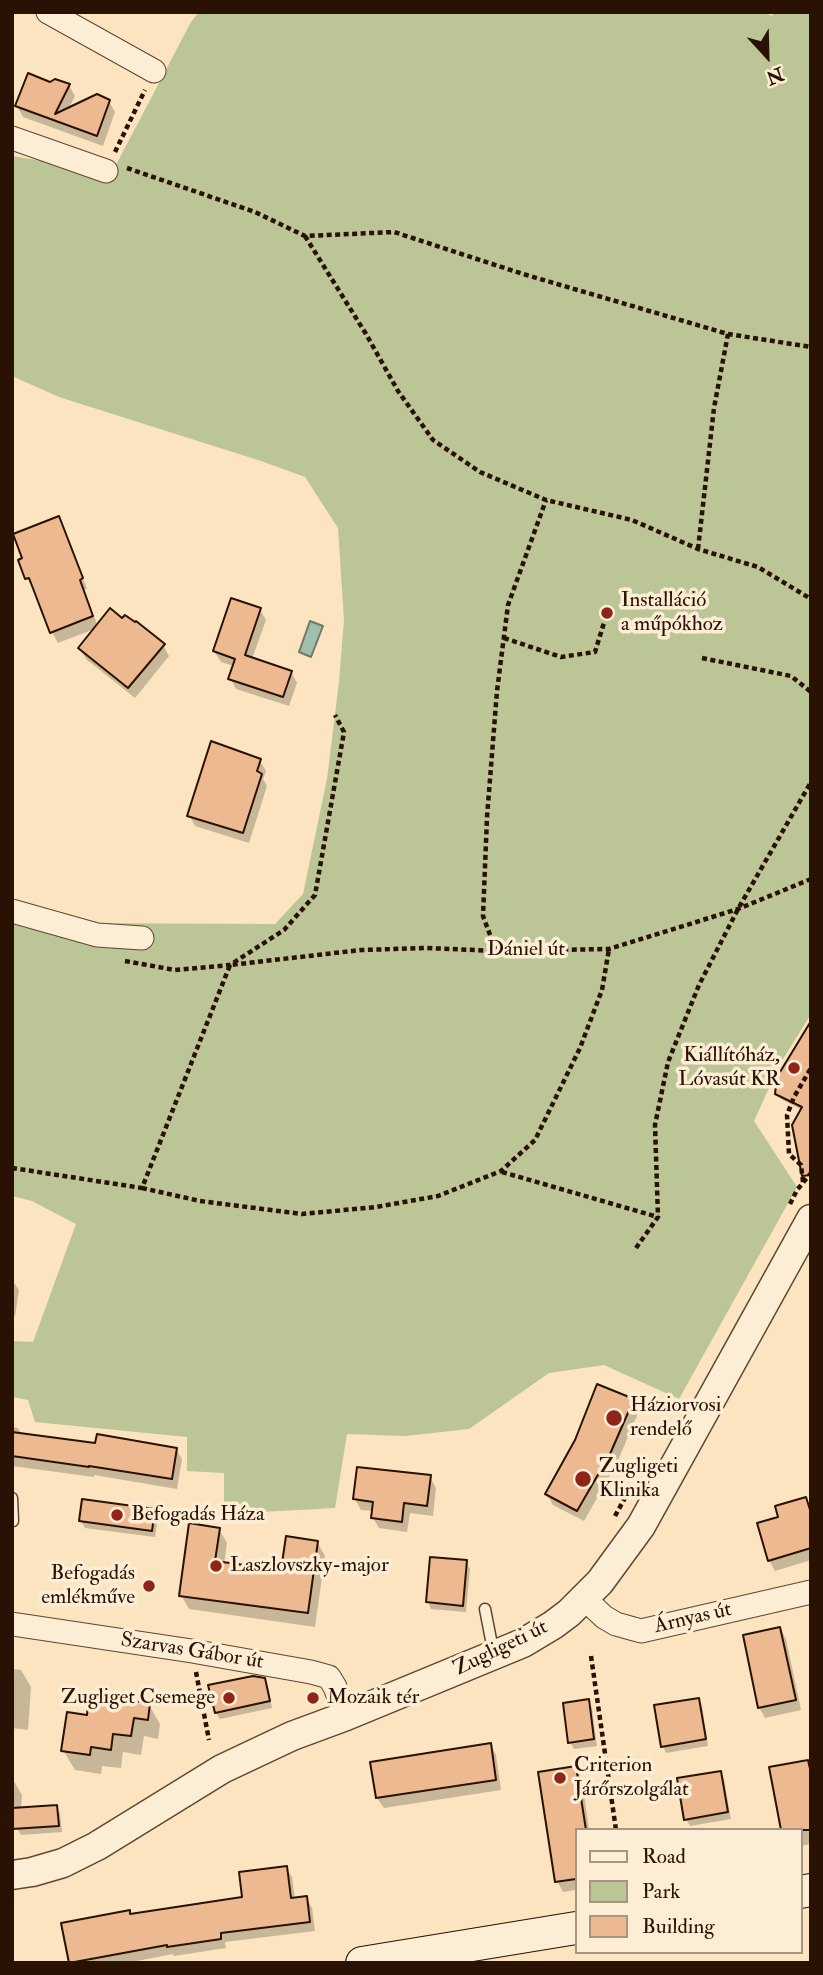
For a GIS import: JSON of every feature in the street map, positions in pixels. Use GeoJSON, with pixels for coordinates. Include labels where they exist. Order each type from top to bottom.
{"type":"FeatureCollection","features":[{"type":"Feature","properties":{"kind":"main road"},"geometry":{"type":"LineString","coordinates":[[362,1963],[574,1928]]}},
{"type":"Feature","properties":{"kind":"street"},"geometry":{"type":"LineString","coordinates":[[48,12],[154,71]]}},
{"type":"Feature","properties":{"kind":"street"},"geometry":{"type":"LineString","coordinates":[[12,138],[106,171]]}},
{"type":"Feature","properties":{"kind":"street"},"geometry":{"type":"LineString","coordinates":[[12,911],[97,935],[142,938]]}},
{"type":"Feature","properties":{"kind":"street","name":"Zugligeti út"},"geometry":{"type":"LineString","coordinates":[[12,1875],[63,1863],[97,1846],[222,1769],[292,1736],[494,1655],[537,1635],[569,1613],[611,1567],[641,1526],[811,1219]]}},
{"type":"Feature","properties":{"kind":"street","name":"Árnyas út"},"geometry":{"type":"LineString","coordinates":[[584,1598],[604,1617],[616,1624],[641,1631],[811,1592]]}},
{"type":"Feature","properties":{"kind":"street","name":"Szarvas Gábor út"},"geometry":{"type":"LineString","coordinates":[[12,1624],[311,1672],[329,1677],[346,1716]]}},
{"type":"Feature","properties":{"kind":"lane"},"geometry":{"type":"LineString","coordinates":[[12,1499],[13,1521]]}},
{"type":"Feature","properties":{"kind":"lane"},"geometry":{"type":"LineString","coordinates":[[485,1609],[494,1655]]}},
{"type":"Feature","properties":{"kind":"path"},"geometry":{"type":"LineString","coordinates":[[106,171],[154,71]]}},
{"type":"Feature","properties":{"kind":"path"},"geometry":{"type":"LineString","coordinates":[[106,171],[126,168],[255,212],[305,236],[394,232],[523,274],[728,334],[811,347]]}},
{"type":"Feature","properties":{"kind":"path"},"geometry":{"type":"LineString","coordinates":[[305,236],[398,391],[433,440],[480,472],[547,500],[632,520],[698,549],[758,567],[811,599]]}},
{"type":"Feature","properties":{"kind":"path"},"geometry":{"type":"LineString","coordinates":[[698,549],[714,408],[728,334]]}},
{"type":"Feature","properties":{"kind":"path"},"geometry":{"type":"LineString","coordinates":[[496,951],[483,916],[497,691],[508,605],[547,500]]}},
{"type":"Feature","properties":{"kind":"path"},"geometry":{"type":"LineString","coordinates":[[504,638],[561,657],[595,652],[607,613]]}},
{"type":"Feature","properties":{"kind":"path"},"geometry":{"type":"LineString","coordinates":[[702,658],[790,676],[811,692]]}},
{"type":"Feature","properties":{"kind":"path","name":"Dániel út"},"geometry":{"type":"LineString","coordinates":[[230,965],[284,930],[315,895],[344,732],[335,715]]}},
{"type":"Feature","properties":{"kind":"path"},"geometry":{"type":"LineString","coordinates":[[636,1248],[658,1217],[655,1125],[668,1062],[699,985],[738,909],[811,782]]}},
{"type":"Feature","properties":{"kind":"path","name":"Dániel út"},"geometry":{"type":"LineString","coordinates":[[116,958],[175,970],[361,950],[609,949],[738,909],[811,879]]}},
{"type":"Feature","properties":{"kind":"path"},"geometry":{"type":"LineString","coordinates":[[12,1168],[142,1188],[200,1201],[302,1214],[376,1207],[439,1196],[501,1171],[535,1140],[580,1048],[602,990],[609,949]]}},
{"type":"Feature","properties":{"kind":"path"},"geometry":{"type":"LineString","coordinates":[[142,1188],[230,965]]}},
{"type":"Feature","properties":{"kind":"path"},"geometry":{"type":"LineString","coordinates":[[803,1183],[801,1165],[789,1154],[788,1115],[794,1097],[811,1068]]}},
{"type":"Feature","properties":{"kind":"path"},"geometry":{"type":"LineString","coordinates":[[501,1171],[658,1217]]}},
{"type":"Feature","properties":{"kind":"path"},"geometry":{"type":"LineString","coordinates":[[192,1651],[209,1740]]}},
{"type":"Feature","properties":{"kind":"path"},"geometry":{"type":"LineString","coordinates":[[591,1656],[616,1828]]}},
{"type":"Feature","properties":{"kind":"green space"},"geometry":{"type":"Polygon","coordinates":[[[199,12],[763,12],[772,16],[775,12],[811,12],[811,1014],[780,1064],[754,1121],[797,1187],[679,1399],[604,1365],[549,1373],[469,1429],[405,1436],[347,1434],[335,1508],[224,1514],[224,1473],[187,1471],[187,1437],[35,1422],[28,1400],[12,1397],[12,1341],[33,1342],[76,1224],[32,1201],[12,1196],[12,922],[29,928],[64,923],[275,924],[303,894],[327,779],[344,620],[338,528],[305,477],[59,397],[12,376],[12,156],[78,167],[107,182],[191,22],[199,12]]]}},
{"type":"Feature","properties":{"kind":"shaded area"},"geometry":{"type":"Polygon","coordinates":[[[310,621],[323,626],[311,657],[299,652],[310,621]]]}},
{"type":"Feature","properties":{"kind":"building"},"geometry":{"type":"Polygon","coordinates":[[[28,73],[50,82],[55,79],[70,84],[55,114],[97,94],[110,100],[97,136],[15,106],[28,73]]]}},
{"type":"Feature","properties":{"kind":"building"},"geometry":{"type":"Polygon","coordinates":[[[59,516],[83,578],[80,580],[93,616],[50,633],[29,578],[25,579],[18,560],[22,558],[13,534],[59,516]]]}},
{"type":"Feature","properties":{"kind":"building"},"geometry":{"type":"Polygon","coordinates":[[[231,598],[261,608],[245,655],[292,671],[283,697],[228,679],[235,659],[213,651],[231,598]]]}},
{"type":"Feature","properties":{"kind":"building"},"geometry":{"type":"Polygon","coordinates":[[[110,608],[122,618],[125,615],[136,621],[165,644],[128,688],[78,648],[110,608]]]}},
{"type":"Feature","properties":{"kind":"building"},"geometry":{"type":"Polygon","coordinates":[[[211,741],[261,759],[257,771],[262,774],[243,833],[187,816],[211,741]]]}},
{"type":"Feature","properties":{"kind":"building"},"geometry":{"type":"Polygon","coordinates":[[[811,1021],[811,1175],[802,1176],[792,1125],[802,1107],[775,1094],[777,1077],[811,1021]]]}},
{"type":"Feature","properties":{"kind":"building"},"geometry":{"type":"Polygon","coordinates":[[[597,1384],[634,1399],[610,1454],[577,1511],[545,1494],[575,1440],[597,1384]]]}},
{"type":"Feature","properties":{"kind":"building"},"geometry":{"type":"Polygon","coordinates":[[[12,1432],[95,1443],[97,1434],[177,1448],[172,1479],[12,1456],[12,1432]]]}},
{"type":"Feature","properties":{"kind":"building"},"geometry":{"type":"Polygon","coordinates":[[[357,1467],[431,1475],[427,1506],[404,1503],[402,1522],[371,1518],[373,1502],[353,1499],[357,1467]]]}},
{"type":"Feature","properties":{"kind":"building"},"geometry":{"type":"Polygon","coordinates":[[[806,1497],[811,1513],[811,1548],[768,1561],[757,1523],[778,1517],[775,1506],[806,1497]]]}},
{"type":"Feature","properties":{"kind":"building","name":"Befogadás Háza"},"geometry":{"type":"Polygon","coordinates":[[[82,1499],[155,1509],[152,1531],[79,1521],[82,1499]]]}},
{"type":"Feature","properties":{"kind":"building","name":"Laszlovszky-major"},"geometry":{"type":"Polygon","coordinates":[[[189,1523],[220,1528],[215,1561],[281,1570],[286,1536],[318,1541],[308,1613],[179,1596],[189,1523]]]}},
{"type":"Feature","properties":{"kind":"building"},"geometry":{"type":"Polygon","coordinates":[[[430,1557],[467,1560],[463,1606],[426,1602],[430,1557]]]}},
{"type":"Feature","properties":{"kind":"building"},"geometry":{"type":"Polygon","coordinates":[[[780,1627],[796,1700],[758,1708],[743,1635],[780,1627]]]}},
{"type":"Feature","properties":{"kind":"building"},"geometry":{"type":"Polygon","coordinates":[[[253,1676],[265,1678],[270,1701],[215,1713],[208,1685],[253,1676]]]}},
{"type":"Feature","properties":{"kind":"building"},"geometry":{"type":"Polygon","coordinates":[[[95,1696],[150,1703],[148,1720],[134,1718],[131,1736],[113,1734],[111,1750],[91,1747],[90,1755],[61,1751],[67,1712],[87,1715],[88,1704],[94,1705],[95,1696]]]}},
{"type":"Feature","properties":{"kind":"building"},"geometry":{"type":"Polygon","coordinates":[[[699,1698],[706,1739],[661,1747],[654,1705],[699,1698]]]}},
{"type":"Feature","properties":{"kind":"building"},"geometry":{"type":"Polygon","coordinates":[[[589,1699],[594,1739],[568,1743],[563,1703],[589,1699]]]}},
{"type":"Feature","properties":{"kind":"building"},"geometry":{"type":"Polygon","coordinates":[[[491,1743],[496,1780],[376,1798],[370,1762],[491,1743]]]}},
{"type":"Feature","properties":{"kind":"building"},"geometry":{"type":"Polygon","coordinates":[[[808,1760],[811,1773],[811,1830],[781,1828],[769,1767],[808,1760]]]}},
{"type":"Feature","properties":{"kind":"building"},"geometry":{"type":"Polygon","coordinates":[[[576,1766],[586,1828],[574,1828],[574,1879],[555,1882],[538,1772],[576,1766]]]}},
{"type":"Feature","properties":{"kind":"building"},"geometry":{"type":"Polygon","coordinates":[[[721,1771],[728,1812],[684,1820],[677,1778],[721,1771]]]}},
{"type":"Feature","properties":{"kind":"building"},"geometry":{"type":"Polygon","coordinates":[[[57,1805],[59,1826],[12,1829],[12,1808],[57,1805]]]}},
{"type":"Feature","properties":{"kind":"building"},"geometry":{"type":"Polygon","coordinates":[[[287,1866],[291,1898],[307,1896],[310,1922],[221,1933],[221,1939],[167,1945],[69,1963],[61,1923],[130,1910],[130,1914],[242,1897],[239,1872],[287,1866]]]}},
{"type":"Feature","properties":{"kind":"place","name":"Installáció a műpókhoz"},"geometry":{"type":"Point","coordinates":[607,613]}},
{"type":"Feature","properties":{"kind":"place","name":"Kiállítóház, Lóvasút KR"},"geometry":{"type":"Point","coordinates":[794,1068]}},
{"type":"Feature","properties":{"kind":"place","name":"Háziorvosi rendelő"},"geometry":{"type":"Point","coordinates":[614,1418]}},
{"type":"Feature","properties":{"kind":"place","name":"Zugligeti Klinika"},"geometry":{"type":"Point","coordinates":[583,1479]}},
{"type":"Feature","properties":{"kind":"place","name":"Befogadás Háza"},"geometry":{"type":"Point","coordinates":[117,1515]}},
{"type":"Feature","properties":{"kind":"place","name":"Laszlovszky-major"},"geometry":{"type":"Point","coordinates":[216,1566]}},
{"type":"Feature","properties":{"kind":"place","name":"Befogadás emlékműve"},"geometry":{"type":"Point","coordinates":[149,1586]}},
{"type":"Feature","properties":{"kind":"place","name":"Zugliget Csemege"},"geometry":{"type":"Point","coordinates":[229,1698]}},
{"type":"Feature","properties":{"kind":"place","name":"Mozaik tér"},"geometry":{"type":"Point","coordinates":[313,1698]}},
{"type":"Feature","properties":{"kind":"place","name":"Criterion Járőrszolgálat"},"geometry":{"type":"Point","coordinates":[560,1778]}}]}
